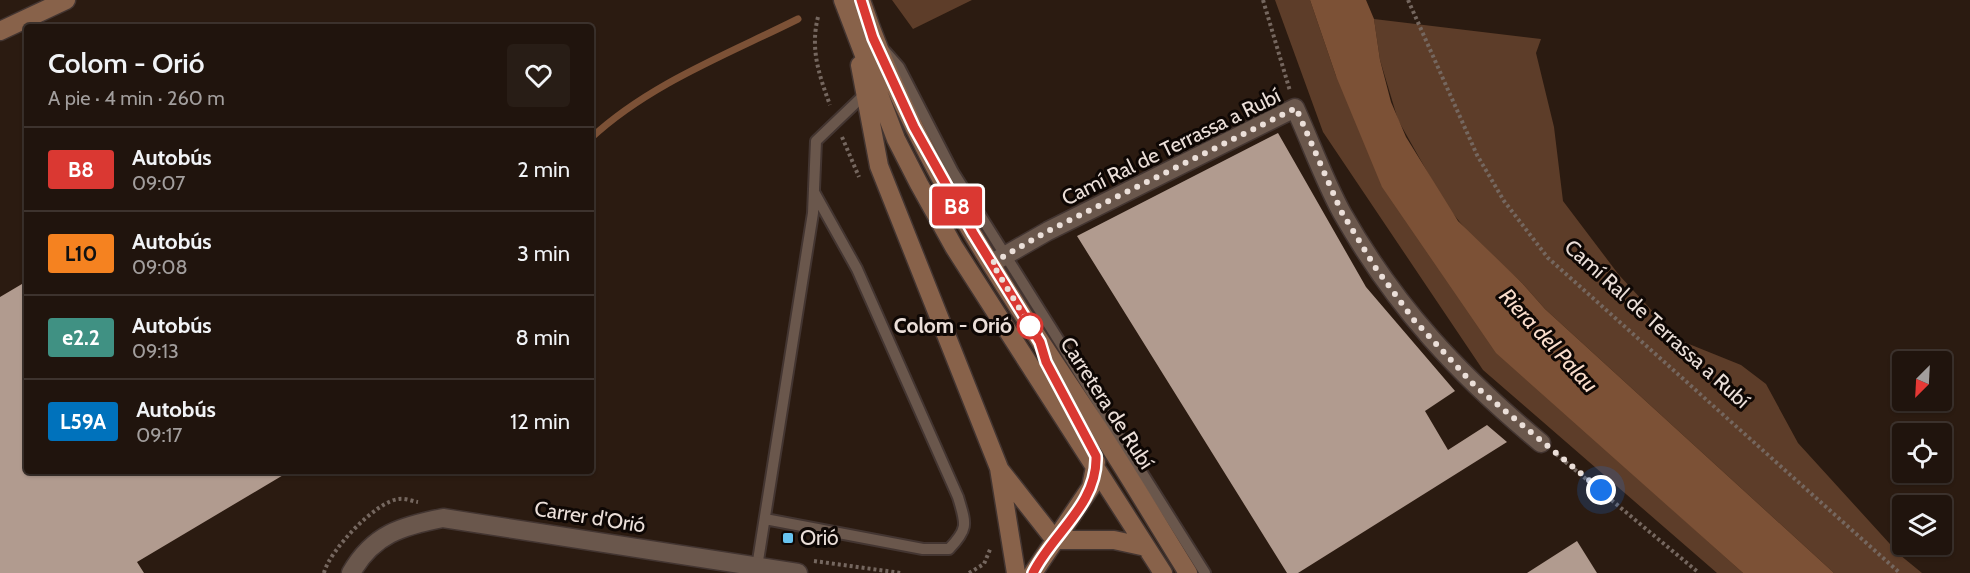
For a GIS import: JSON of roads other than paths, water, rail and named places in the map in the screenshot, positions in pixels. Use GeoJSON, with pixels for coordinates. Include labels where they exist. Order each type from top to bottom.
{"type":"FeatureCollection","features":[{"type":"Feature","properties":{"kind":"main road"},"geometry":{"type":"LineString","coordinates":[[0,31],[66,0]]}},
{"type":"Feature","properties":{"kind":"main road","name":"Carretera de Rubí"},"geometry":{"type":"LineString","coordinates":[[843,0],[929,156],[998,259],[1040,342],[1094,422],[1188,573]]}},
{"type":"Feature","properties":{"kind":"main road","name":"Carretera de Rubí"},"geometry":{"type":"LineString","coordinates":[[861,0],[866,40],[896,140],[919,184],[954,247],[1163,573]]}},
{"type":"Feature","properties":{"kind":"main road"},"geometry":{"type":"LineString","coordinates":[[866,40],[864,95],[879,166],[999,468],[1016,573]]}},
{"type":"Feature","properties":{"kind":"main road"},"geometry":{"type":"LineString","coordinates":[[1033,573],[1091,487],[1096,467],[1092,444],[1046,362],[1040,342]]}},
{"type":"Feature","properties":{"kind":"main road"},"geometry":{"type":"LineString","coordinates":[[999,468],[1055,540]]}},
{"type":"Feature","properties":{"kind":"main road"},"geometry":{"type":"LineString","coordinates":[[1055,540],[1114,540],[1146,547]]}},
{"type":"Feature","properties":{"kind":"street","name":"Camí Ral de Terrassa a Rubí"},"geometry":{"type":"LineString","coordinates":[[998,259],[1296,108],[1341,211],[1375,267],[1408,312],[1460,372],[1541,443]]}},
{"type":"Feature","properties":{"kind":"street","name":"Carrer d'Orió"},"geometry":{"type":"LineString","coordinates":[[351,573],[361,558],[379,540],[409,524],[443,518],[798,573]]}},
{"type":"Feature","properties":{"kind":"lane"},"geometry":{"type":"LineString","coordinates":[[757,567],[813,213],[816,141],[864,95]]}},
{"type":"Feature","properties":{"kind":"lane"},"geometry":{"type":"LineString","coordinates":[[765,519],[923,549],[949,549],[961,536],[966,523],[958,497],[857,269],[814,192]]}},
{"type":"Feature","properties":{"kind":"lane"},"geometry":{"type":"LineString","coordinates":[[998,259],[1205,573]]}},
{"type":"Feature","properties":{"kind":"water","name":"Riera del Palau"},"geometry":{"type":"Polygon","coordinates":[[[1310,0],[1366,0],[1374,19],[1380,60],[1391,102],[1406,137],[1458,221],[1522,283],[1545,309],[1834,573],[1743,573],[1496,353],[1382,187],[1336,76],[1310,0]]]}},
{"type":"Feature","properties":{"kind":"waterway"},"geometry":{"type":"LineString","coordinates":[[594,136],[638,102],[690,71],[798,19]]}},
{"type":"Feature","properties":{"kind":"place","name":"Colom - Orió"},"geometry":{"type":"Point","coordinates":[1030,326]}},
{"type":"Feature","properties":{"kind":"place","name":"Orió"},"geometry":{"type":"Point","coordinates":[788,538]}}]}
